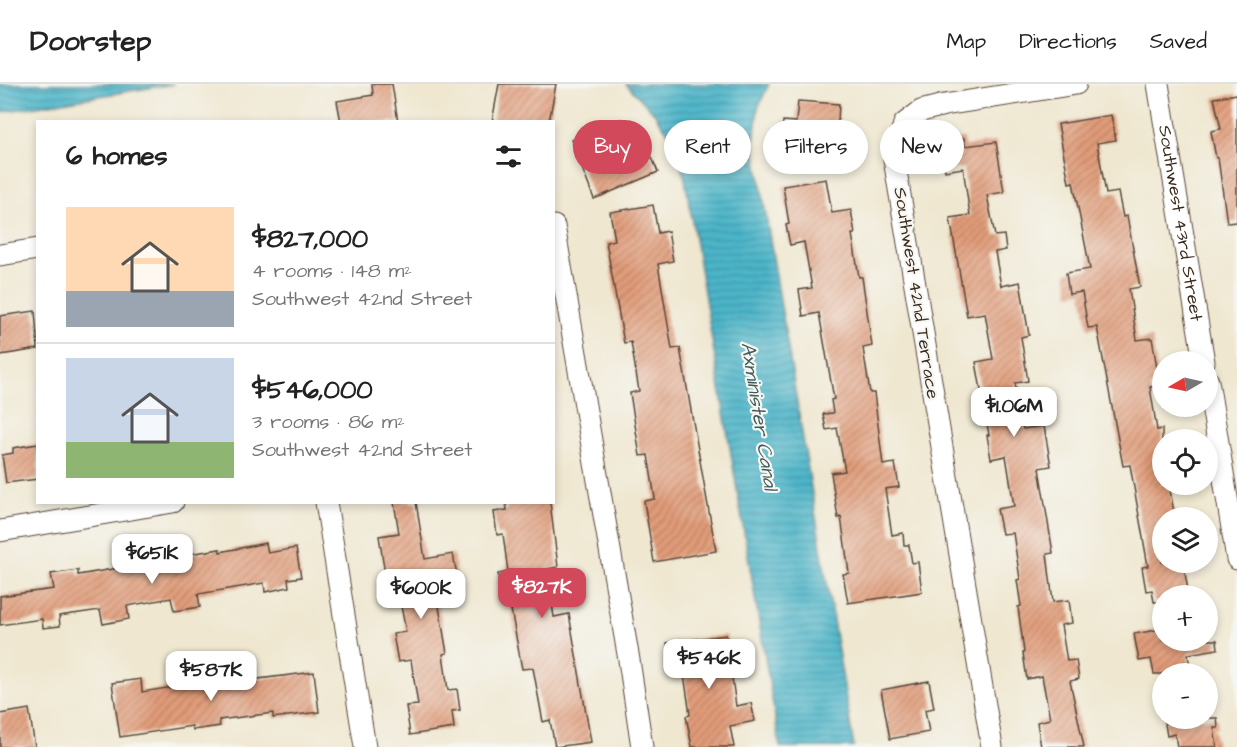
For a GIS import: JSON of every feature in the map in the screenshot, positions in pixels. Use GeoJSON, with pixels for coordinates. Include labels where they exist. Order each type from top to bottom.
{"type":"FeatureCollection","features":[{"type":"Feature","properties":{"kind":"street","name":"Southwest 42nd Terrace"},"geometry":{"type":"LineString","coordinates":[[992,747],[894,159],[904,124],[921,111],[944,105],[1076,84]]}},
{"type":"Feature","properties":{"kind":"street","name":"Southwest 43rd Street"},"geometry":{"type":"LineString","coordinates":[[1158,84],[1202,351]]}},
{"type":"Feature","properties":{"kind":"street"},"geometry":{"type":"LineString","coordinates":[[555,232],[642,747]]}},
{"type":"Feature","properties":{"kind":"street"},"geometry":{"type":"LineString","coordinates":[[0,255],[36,249]]}},
{"type":"Feature","properties":{"kind":"street"},"geometry":{"type":"LineString","coordinates":[[1214,417],[1237,559]]}},
{"type":"Feature","properties":{"kind":"street"},"geometry":{"type":"LineString","coordinates":[[0,531],[161,504]]}},
{"type":"Feature","properties":{"kind":"street"},"geometry":{"type":"LineString","coordinates":[[326,504],[365,747]]}},
{"type":"Feature","properties":{"kind":"water"},"geometry":{"type":"Polygon","coordinates":[[[0,84],[174,84],[0,112],[0,84]]]}},
{"type":"Feature","properties":{"kind":"water","name":"Axminister Canal"},"geometry":{"type":"Polygon","coordinates":[[[626,84],[769,84],[758,108],[754,142],[854,747],[780,747],[683,174],[751,174],[751,120],[664,120],[664,127],[626,84]]]}},
{"type":"Feature","properties":{"kind":"building"},"geometry":{"type":"Polygon","coordinates":[[[372,84],[392,84],[398,120],[341,120],[337,101],[373,95],[372,84]]]}},
{"type":"Feature","properties":{"kind":"building"},"geometry":{"type":"Polygon","coordinates":[[[499,84],[556,84],[549,120],[492,120],[499,84]]]}},
{"type":"Feature","properties":{"kind":"building"},"geometry":{"type":"Polygon","coordinates":[[[1237,94],[1237,222],[1227,223],[1218,158],[1216,158],[1211,131],[1221,129],[1214,98],[1237,94]]]}},
{"type":"Feature","properties":{"kind":"building"},"geometry":{"type":"Polygon","coordinates":[[[798,101],[839,104],[838,120],[796,120],[798,101]]]}},
{"type":"Feature","properties":{"kind":"building"},"geometry":{"type":"Polygon","coordinates":[[[1111,115],[1116,140],[1097,143],[1106,194],[1118,192],[1123,217],[1127,216],[1140,287],[1129,289],[1137,340],[1152,338],[1154,351],[1152,351],[1152,387],[1150,387],[1152,417],[1155,417],[1157,429],[1152,429],[1152,495],[1171,495],[1173,507],[1152,507],[1152,573],[1185,573],[1187,585],[1152,585],[1152,590],[1146,591],[1142,567],[1148,566],[1130,465],[1123,466],[1097,327],[1088,328],[1082,292],[1069,294],[1066,273],[1090,269],[1073,182],[1069,183],[1058,124],[1111,115]]]}},
{"type":"Feature","properties":{"kind":"building"},"geometry":{"type":"Polygon","coordinates":[[[964,138],[965,146],[996,142],[1004,192],[987,195],[995,236],[1004,235],[1006,250],[995,252],[1001,286],[1020,282],[1029,335],[1021,337],[1028,381],[1015,383],[1023,429],[1044,426],[1051,466],[1039,468],[1053,553],[1047,554],[1053,602],[1069,600],[1072,623],[1061,625],[1067,661],[1076,660],[1079,679],[1070,681],[1084,747],[1041,747],[1037,722],[1050,719],[1042,676],[1027,679],[1018,607],[1021,606],[1017,580],[1020,579],[1013,533],[1002,534],[997,509],[1014,506],[1006,456],[991,459],[976,362],[993,359],[985,313],[967,316],[950,218],[970,215],[964,174],[964,138]]]}},
{"type":"Feature","properties":{"kind":"building"},"geometry":{"type":"Polygon","coordinates":[[[652,158],[658,172],[594,199],[584,174],[652,174],[652,158]]]}},
{"type":"Feature","properties":{"kind":"building"},"geometry":{"type":"Polygon","coordinates":[[[826,179],[832,213],[851,210],[855,234],[852,234],[859,277],[862,277],[872,346],[863,348],[870,393],[874,393],[883,465],[895,463],[899,487],[885,489],[892,535],[903,533],[904,545],[909,545],[912,563],[918,562],[922,592],[848,603],[843,574],[849,573],[841,517],[838,518],[831,473],[845,471],[837,428],[826,430],[823,414],[833,413],[831,400],[834,399],[819,313],[803,316],[799,290],[812,288],[804,242],[790,245],[783,186],[826,179]]]}},
{"type":"Feature","properties":{"kind":"building"},"geometry":{"type":"Polygon","coordinates":[[[653,205],[658,233],[668,231],[673,261],[658,264],[672,349],[680,348],[716,551],[654,562],[644,501],[655,499],[648,455],[640,456],[630,393],[639,391],[631,342],[624,343],[606,242],[615,240],[610,212],[653,205]]]}},
{"type":"Feature","properties":{"kind":"building"},"geometry":{"type":"Polygon","coordinates":[[[35,311],[36,349],[0,355],[0,316],[35,311]]]}},
{"type":"Feature","properties":{"kind":"building"},"geometry":{"type":"Polygon","coordinates":[[[36,444],[36,479],[6,483],[2,455],[13,453],[13,448],[36,444]]]}},
{"type":"Feature","properties":{"kind":"building"},"geometry":{"type":"Polygon","coordinates":[[[394,504],[416,504],[425,559],[453,554],[458,580],[435,584],[447,653],[443,654],[448,690],[457,689],[460,710],[452,711],[454,728],[410,735],[406,706],[418,705],[411,660],[398,662],[393,634],[406,632],[398,590],[388,592],[379,536],[399,533],[394,504]]]}},
{"type":"Feature","properties":{"kind":"building"},"geometry":{"type":"Polygon","coordinates":[[[506,504],[550,504],[558,567],[547,569],[554,617],[569,614],[591,742],[555,747],[550,720],[543,722],[533,668],[522,669],[510,604],[502,605],[498,574],[508,572],[503,534],[497,535],[494,512],[507,510],[506,504]]]}},
{"type":"Feature","properties":{"kind":"building"},"geometry":{"type":"Polygon","coordinates":[[[266,543],[268,553],[296,548],[301,577],[288,579],[289,587],[265,592],[264,583],[198,594],[200,607],[174,611],[171,598],[127,606],[129,619],[103,624],[100,610],[59,616],[60,626],[43,628],[42,619],[0,625],[0,596],[54,589],[51,574],[78,570],[78,575],[165,560],[165,558],[220,549],[220,552],[266,543]]]}},
{"type":"Feature","properties":{"kind":"building"},"geometry":{"type":"Polygon","coordinates":[[[1152,631],[1152,651],[1206,651],[1188,654],[1189,663],[1152,664],[1151,659],[1139,661],[1134,634],[1152,631]]]}},
{"type":"Feature","properties":{"kind":"building"},"geometry":{"type":"Polygon","coordinates":[[[726,635],[736,706],[751,703],[755,721],[730,726],[734,747],[692,747],[686,716],[690,715],[684,674],[672,676],[667,643],[726,635]]]}},
{"type":"Feature","properties":{"kind":"building"},"geometry":{"type":"Polygon","coordinates":[[[211,670],[213,682],[242,678],[242,681],[314,672],[319,712],[273,718],[273,713],[219,720],[220,726],[193,730],[192,726],[120,737],[112,683],[141,679],[142,692],[187,685],[185,673],[211,670]]]}},
{"type":"Feature","properties":{"kind":"building"},"geometry":{"type":"Polygon","coordinates":[[[929,681],[934,708],[925,710],[929,732],[890,739],[881,690],[929,681]]]}},
{"type":"Feature","properties":{"kind":"building"},"geometry":{"type":"Polygon","coordinates":[[[29,709],[35,747],[0,747],[0,714],[29,709]]]}},
{"type":"Feature","properties":{"kind":"building"},"geometry":{"type":"Polygon","coordinates":[[[1166,729],[1214,729],[1217,747],[1177,747],[1175,734],[1167,736],[1166,729]]]}}]}
